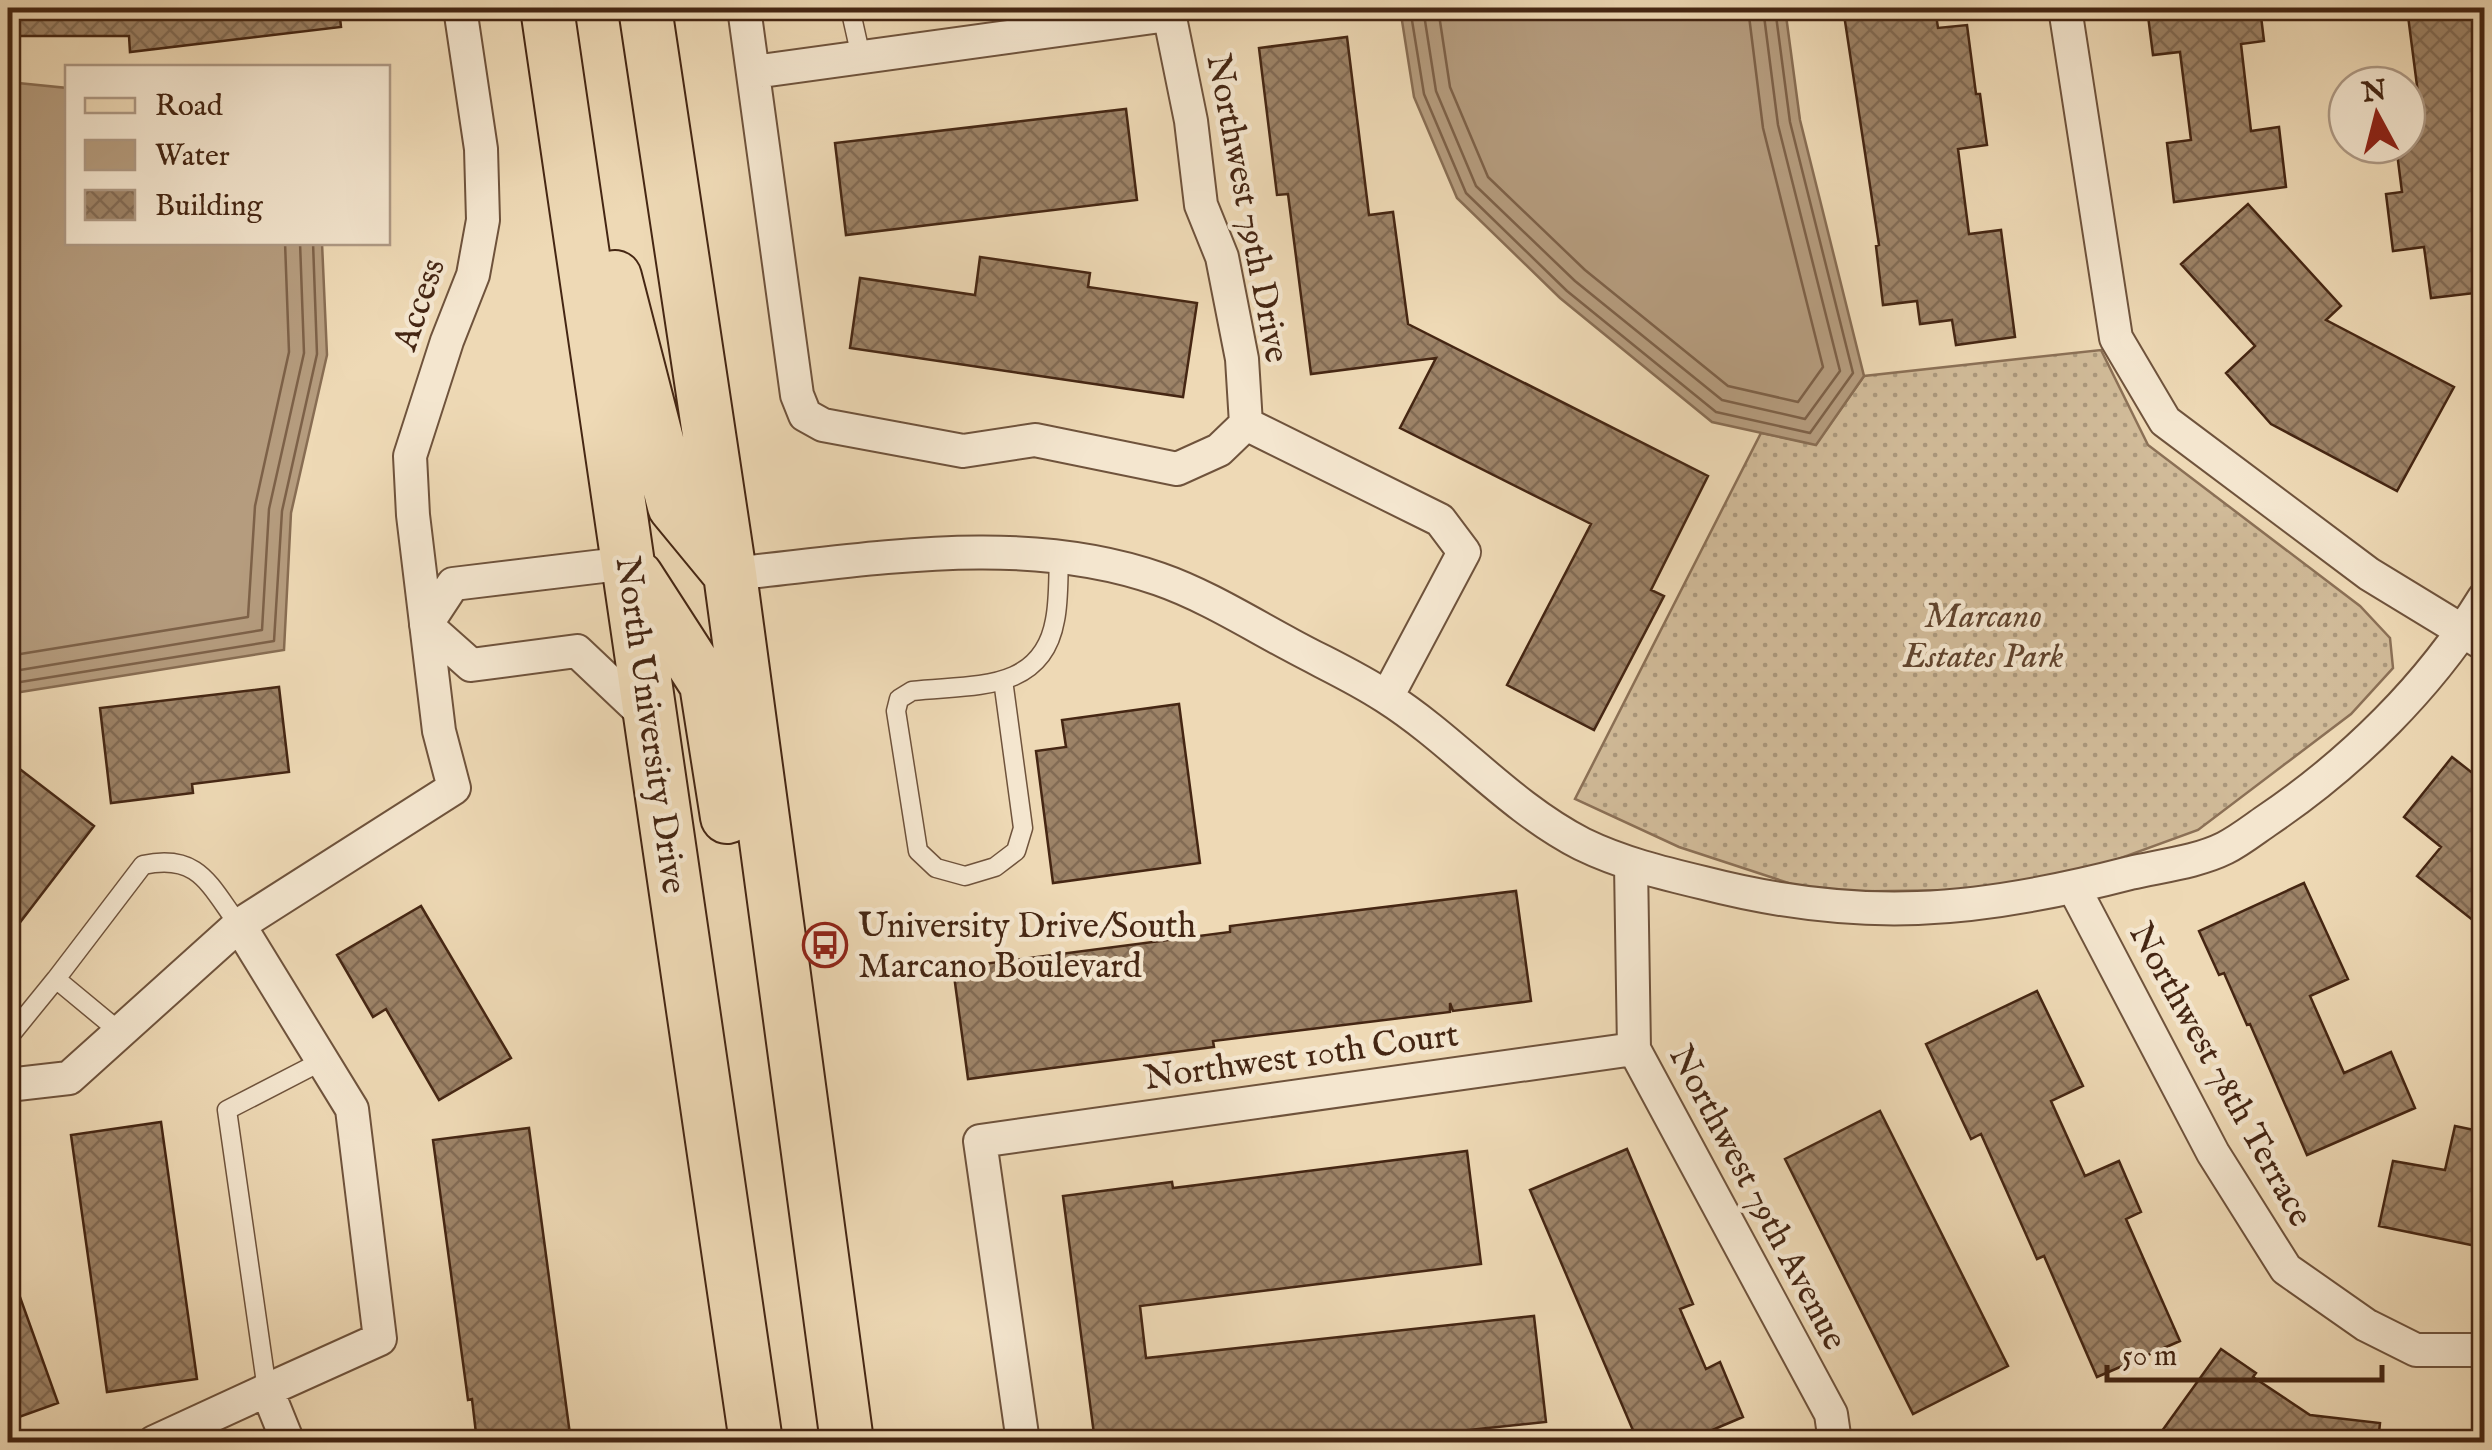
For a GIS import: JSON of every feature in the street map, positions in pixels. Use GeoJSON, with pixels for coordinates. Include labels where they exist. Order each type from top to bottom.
{"type":"FeatureCollection","features":[{"type":"Feature","properties":{"kind":"main road","name":"North University Drive"},"geometry":{"type":"LineString","coordinates":[[547,8],[756,1442]]}},
{"type":"Feature","properties":{"kind":"main road"},"geometry":{"type":"LineString","coordinates":[[645,8],[730,574],[847,1442]]}},
{"type":"Feature","properties":{"kind":"main road"},"geometry":{"type":"LineString","coordinates":[[562,125],[590,183],[674,506],[730,574]]}},
{"type":"Feature","properties":{"kind":"main road"},"geometry":{"type":"LineString","coordinates":[[628,563],[706,684],[782,1149],[790,1165],[812,1181]]}},
{"type":"Feature","properties":{"kind":"street","name":"Access"},"geometry":{"type":"LineString","coordinates":[[239,925],[454,788],[439,730],[413,515],[410,456],[473,275],[483,220],[481,150],[460,8]]}},
{"type":"Feature","properties":{"kind":"street"},"geometry":{"type":"LineString","coordinates":[[744,8],[798,395],[806,416],[823,425],[963,451],[1034,440],[1177,470],[1219,450],[1246,424],[1440,520],[1464,552],[1387,697]]}},
{"type":"Feature","properties":{"kind":"street"},"geometry":{"type":"LineString","coordinates":[[2065,8],[2116,338],[2165,421],[2368,574],[2475,637]]}},
{"type":"Feature","properties":{"kind":"street"},"geometry":{"type":"LineString","coordinates":[[754,72],[1168,11]]}},
{"type":"Feature","properties":{"kind":"street","name":"Northwest 79th Drive"},"geometry":{"type":"LineString","coordinates":[[1168,11],[1191,121],[1201,205],[1222,257],[1242,359],[1246,424]]}},
{"type":"Feature","properties":{"kind":"street"},"geometry":{"type":"LineString","coordinates":[[730,574],[960,553],[1102,563],[1160,579],[1212,602],[1387,697],[1543,822],[1584,845],[1631,865],[1754,896],[1872,910],[2010,902],[2224,849],[2316,788],[2475,637],[2484,598]]}},
{"type":"Feature","properties":{"kind":"street"},"geometry":{"type":"LineString","coordinates":[[628,563],[453,584],[426,625],[471,665],[577,651],[651,720]]}},
{"type":"Feature","properties":{"kind":"street","name":"Northwest 79th Avenue"},"geometry":{"type":"LineString","coordinates":[[1631,865],[1634,1049],[1831,1414],[1835,1442]]}},
{"type":"Feature","properties":{"kind":"street","name":"Northwest 78th Terrace"},"geometry":{"type":"LineString","coordinates":[[2074,888],[2213,1153],[2286,1269],[2366,1325],[2416,1350],[2484,1350]]}},
{"type":"Feature","properties":{"kind":"street"},"geometry":{"type":"LineString","coordinates":[[8,1084],[69,1078],[239,925],[352,1109],[380,1339],[154,1442]]}},
{"type":"Feature","properties":{"kind":"street","name":"Northwest 10th Court"},"geometry":{"type":"LineString","coordinates":[[1023,1442],[980,1140],[1634,1049]]}},
{"type":"Feature","properties":{"kind":"street"},"geometry":{"type":"LineString","coordinates":[[268,1390],[288,1442]]}},
{"type":"Feature","properties":{"kind":"lane"},"geometry":{"type":"LineString","coordinates":[[850,8],[861,56]]}},
{"type":"Feature","properties":{"kind":"lane"},"geometry":{"type":"LineString","coordinates":[[1003,680],[1023,828],[1016,851],[996,867],[965,876],[936,868],[918,851],[896,711],[899,699],[912,691],[1003,680],[1015,679],[1034,666],[1048,645],[1056,618],[1059,558]]}},
{"type":"Feature","properties":{"kind":"lane"},"geometry":{"type":"LineString","coordinates":[[8,1038],[143,865],[162,861],[187,864],[203,878],[239,925]]}},
{"type":"Feature","properties":{"kind":"lane"},"geometry":{"type":"LineString","coordinates":[[56,979],[120,1032]]}},
{"type":"Feature","properties":{"kind":"lane"},"geometry":{"type":"LineString","coordinates":[[268,1390],[227,1110],[322,1060]]}},
{"type":"Feature","properties":{"kind":"green space","name":"Marcano Estates Park"},"geometry":{"type":"Polygon","coordinates":[[[2101,350],[2148,445],[2360,606],[2390,638],[2393,668],[2351,714],[2198,830],[2036,889],[1816,892],[1679,847],[1575,799],[1761,433],[1816,444],[1864,376],[2101,350]]]}},
{"type":"Feature","properties":{"kind":"water"},"geometry":{"type":"Polygon","coordinates":[[[1400,8],[1785,8],[1800,120],[1864,376],[1816,445],[1712,422],[1560,298],[1457,198],[1414,97],[1400,8]]]}},
{"type":"Feature","properties":{"kind":"water"},"geometry":{"type":"Polygon","coordinates":[[[8,82],[65,88],[65,245],[322,245],[327,355],[291,513],[284,650],[8,694],[8,82]]]}},
{"type":"Feature","properties":{"kind":"building"},"geometry":{"type":"Polygon","coordinates":[[[8,8],[339,8],[341,27],[130,52],[129,36],[8,36],[8,8]]]}},
{"type":"Feature","properties":{"kind":"building"},"geometry":{"type":"Polygon","coordinates":[[[1843,8],[1935,8],[1938,28],[1967,25],[1987,145],[1958,149],[1969,234],[2001,230],[2015,337],[1956,345],[1952,320],[1920,324],[1917,301],[1883,305],[1876,246],[1879,245],[1843,8]]]}},
{"type":"Feature","properties":{"kind":"building"},"geometry":{"type":"Polygon","coordinates":[[[2147,8],[2260,8],[2264,41],[2241,44],[2251,131],[2279,127],[2286,187],[2174,202],[2167,143],[2191,140],[2180,52],[2153,55],[2147,8]]]}},
{"type":"Feature","properties":{"kind":"building"},"geometry":{"type":"Polygon","coordinates":[[[2407,8],[2484,8],[2484,292],[2431,298],[2424,247],[2393,251],[2386,194],[2402,192],[2399,165],[2427,165],[2427,65],[2414,65],[2407,8]]]}},
{"type":"Feature","properties":{"kind":"building"},"geometry":{"type":"Polygon","coordinates":[[[1347,37],[1369,215],[1393,212],[1408,324],[1708,476],[1651,590],[1664,596],[1594,730],[1507,685],[1591,524],[1400,428],[1436,358],[1311,374],[1288,194],[1277,195],[1259,48],[1347,37]]]}},
{"type":"Feature","properties":{"kind":"building"},"geometry":{"type":"Polygon","coordinates":[[[1126,109],[1137,200],[846,235],[835,143],[1126,109]]]}},
{"type":"Feature","properties":{"kind":"building"},"geometry":{"type":"Polygon","coordinates":[[[2248,204],[2341,306],[2326,320],[2454,387],[2397,491],[2271,424],[2226,373],[2255,346],[2181,264],[2248,204]]]}},
{"type":"Feature","properties":{"kind":"building"},"geometry":{"type":"Polygon","coordinates":[[[980,257],[1090,273],[1088,287],[1197,303],[1183,397],[850,348],[860,278],[975,295],[980,257]]]}},
{"type":"Feature","properties":{"kind":"building"},"geometry":{"type":"Polygon","coordinates":[[[279,687],[289,772],[192,784],[193,793],[111,803],[100,708],[279,687]]]}},
{"type":"Feature","properties":{"kind":"building"},"geometry":{"type":"Polygon","coordinates":[[[1179,704],[1200,863],[1053,883],[1036,751],[1066,747],[1062,720],[1179,704]]]}},
{"type":"Feature","properties":{"kind":"building"},"geometry":{"type":"Polygon","coordinates":[[[2452,757],[2484,782],[2484,929],[2417,876],[2441,847],[2404,817],[2452,757]]]}},
{"type":"Feature","properties":{"kind":"building"},"geometry":{"type":"Polygon","coordinates":[[[8,760],[94,826],[8,938],[8,760]]]}},
{"type":"Feature","properties":{"kind":"building"},"geometry":{"type":"Polygon","coordinates":[[[2304,883],[2348,979],[2310,996],[2344,1073],[2391,1052],[2415,1108],[2307,1155],[2250,1024],[2247,1025],[2224,973],[2219,975],[2199,931],[2304,883]]]}},
{"type":"Feature","properties":{"kind":"building"},"geometry":{"type":"Polygon","coordinates":[[[1516,891],[1531,1001],[1453,1011],[1450,1003],[1450,1012],[1213,1041],[1214,1047],[968,1079],[953,968],[1230,932],[1230,926],[1516,891]]]}},
{"type":"Feature","properties":{"kind":"building"},"geometry":{"type":"Polygon","coordinates":[[[421,906],[511,1058],[439,1100],[386,1009],[373,1017],[337,955],[421,906]]]}},
{"type":"Feature","properties":{"kind":"building"},"geometry":{"type":"Polygon","coordinates":[[[2037,991],[2083,1086],[2051,1101],[2085,1176],[2119,1161],[2141,1212],[2126,1219],[2180,1341],[2097,1377],[2044,1256],[2037,1259],[1981,1134],[1971,1139],[1926,1044],[2037,991]]]}},
{"type":"Feature","properties":{"kind":"building"},"geometry":{"type":"Polygon","coordinates":[[[1880,1111],[2008,1366],[1913,1414],[1785,1159],[1880,1111]]]}},
{"type":"Feature","properties":{"kind":"building"},"geometry":{"type":"Polygon","coordinates":[[[161,1122],[197,1379],[107,1392],[71,1135],[161,1122]]]}},
{"type":"Feature","properties":{"kind":"building"},"geometry":{"type":"Polygon","coordinates":[[[2455,1126],[2484,1132],[2484,1202],[2476,1246],[2379,1226],[2393,1161],[2445,1170],[2455,1126]]]}},
{"type":"Feature","properties":{"kind":"building"},"geometry":{"type":"Polygon","coordinates":[[[529,1128],[571,1442],[477,1442],[433,1140],[529,1128]]]}},
{"type":"Feature","properties":{"kind":"building"},"geometry":{"type":"Polygon","coordinates":[[[1627,1149],[1693,1304],[1680,1309],[1706,1369],[1720,1362],[1743,1417],[1684,1442],[1638,1442],[1530,1190],[1627,1149]]]}},
{"type":"Feature","properties":{"kind":"building"},"geometry":{"type":"Polygon","coordinates":[[[1467,1151],[1481,1264],[1140,1306],[1146,1358],[1534,1316],[1546,1422],[1355,1442],[1095,1442],[1063,1196],[1172,1182],[1173,1188],[1467,1151]]]}},
{"type":"Feature","properties":{"kind":"building"},"geometry":{"type":"Polygon","coordinates":[[[8,1272],[58,1403],[8,1421],[8,1272]]]}},
{"type":"Feature","properties":{"kind":"building"},"geometry":{"type":"Polygon","coordinates":[[[2221,1349],[2256,1373],[2253,1377],[2310,1415],[2380,1423],[2378,1442],[2154,1442],[2221,1349]]]}},
{"type":"Feature","properties":{"kind":"place","name":"University Drive/South Marcano Boulevard"},"geometry":{"type":"Point","coordinates":[825,945]}}]}
